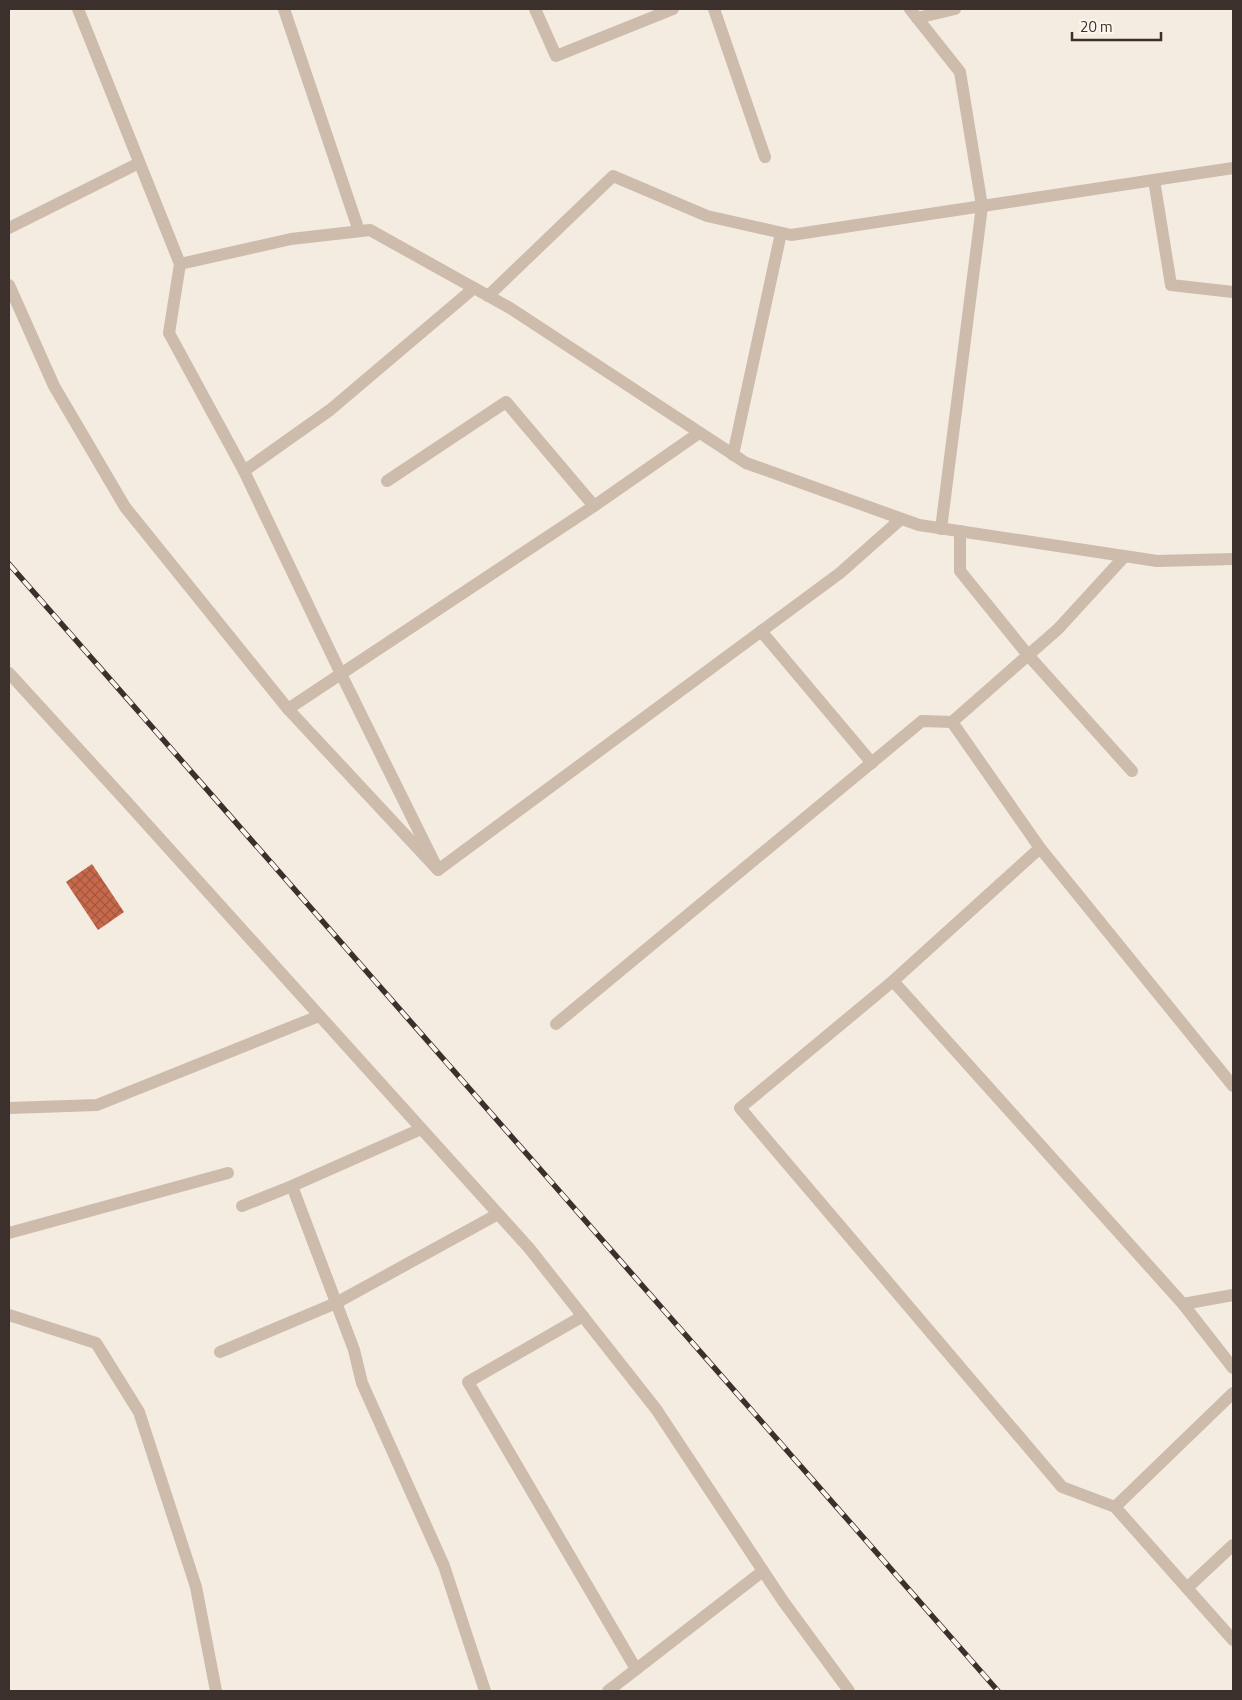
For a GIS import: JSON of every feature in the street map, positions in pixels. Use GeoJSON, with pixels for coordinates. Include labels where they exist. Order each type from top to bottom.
{"type":"FeatureCollection","features":[{"type":"Feature","properties":{"kind":"street"},"geometry":{"type":"LineString","coordinates":[[78,9],[180,264],[169,333],[244,471],[341,674],[438,870]]}},
{"type":"Feature","properties":{"kind":"street"},"geometry":{"type":"LineString","coordinates":[[284,9],[359,231]]}},
{"type":"Feature","properties":{"kind":"street"},"geometry":{"type":"LineString","coordinates":[[535,9],[556,56],[673,9]]}},
{"type":"Feature","properties":{"kind":"street"},"geometry":{"type":"LineString","coordinates":[[714,9],[765,157]]}},
{"type":"Feature","properties":{"kind":"street"},"geometry":{"type":"LineString","coordinates":[[913,13],[955,9]]}},
{"type":"Feature","properties":{"kind":"street"},"geometry":{"type":"LineString","coordinates":[[913,13],[960,72],[982,206],[941,529]]}},
{"type":"Feature","properties":{"kind":"street"},"geometry":{"type":"LineString","coordinates":[[9,228],[139,163]]}},
{"type":"Feature","properties":{"kind":"street"},"geometry":{"type":"LineString","coordinates":[[488,296],[613,176],[707,216],[792,235],[1233,168]]}},
{"type":"Feature","properties":{"kind":"street"},"geometry":{"type":"LineString","coordinates":[[1154,180],[1171,285],[1233,292]]}},
{"type":"Feature","properties":{"kind":"street"},"geometry":{"type":"LineString","coordinates":[[180,264],[291,239],[370,230],[510,308],[746,463],[919,525],[1157,561],[1233,559]]}},
{"type":"Feature","properties":{"kind":"street"},"geometry":{"type":"LineString","coordinates":[[733,455],[781,233]]}},
{"type":"Feature","properties":{"kind":"street"},"geometry":{"type":"LineString","coordinates":[[9,285],[54,386],[125,507],[288,709],[438,870]]}},
{"type":"Feature","properties":{"kind":"street"},"geometry":{"type":"LineString","coordinates":[[244,471],[330,410],[474,288]]}},
{"type":"Feature","properties":{"kind":"street"},"geometry":{"type":"LineString","coordinates":[[387,481],[506,402],[594,506]]}},
{"type":"Feature","properties":{"kind":"street"},"geometry":{"type":"LineString","coordinates":[[288,709],[594,506],[699,433]]}},
{"type":"Feature","properties":{"kind":"street"},"geometry":{"type":"LineString","coordinates":[[438,870],[840,573],[901,519]]}},
{"type":"Feature","properties":{"kind":"street"},"geometry":{"type":"LineString","coordinates":[[960,531],[960,571],[1028,655],[1132,771]]}},
{"type":"Feature","properties":{"kind":"street"},"geometry":{"type":"LineString","coordinates":[[556,1024],[922,721],[952,722],[1058,629],[1124,556]]}},
{"type":"Feature","properties":{"kind":"street"},"geometry":{"type":"LineString","coordinates":[[761,631],[872,763]]}},
{"type":"Feature","properties":{"kind":"street"},"geometry":{"type":"LineString","coordinates":[[9,674],[529,1248],[656,1409],[763,1571],[849,1691]]}},
{"type":"Feature","properties":{"kind":"street"},"geometry":{"type":"LineString","coordinates":[[952,722],[1040,848],[1233,1086]]}},
{"type":"Feature","properties":{"kind":"street"},"geometry":{"type":"LineString","coordinates":[[1040,848],[893,981],[740,1108],[1062,1487],[1115,1507],[1233,1640]]}},
{"type":"Feature","properties":{"kind":"street"},"geometry":{"type":"LineString","coordinates":[[893,981],[1183,1304],[1233,1368]]}},
{"type":"Feature","properties":{"kind":"street"},"geometry":{"type":"LineString","coordinates":[[9,1108],[97,1104],[319,1016]]}},
{"type":"Feature","properties":{"kind":"street"},"geometry":{"type":"LineString","coordinates":[[242,1206],[422,1129]]}},
{"type":"Feature","properties":{"kind":"street"},"geometry":{"type":"LineString","coordinates":[[9,1233],[228,1173]]}},
{"type":"Feature","properties":{"kind":"street"},"geometry":{"type":"LineString","coordinates":[[292,1186],[354,1350],[362,1383],[444,1566],[485,1691]]}},
{"type":"Feature","properties":{"kind":"street"},"geometry":{"type":"LineString","coordinates":[[220,1352],[336,1303],[498,1214]]}},
{"type":"Feature","properties":{"kind":"street"},"geometry":{"type":"LineString","coordinates":[[1183,1304],[1233,1295]]}},
{"type":"Feature","properties":{"kind":"street"},"geometry":{"type":"LineString","coordinates":[[9,1315],[96,1343],[139,1412],[196,1587],[216,1691]]}},
{"type":"Feature","properties":{"kind":"street"},"geometry":{"type":"LineString","coordinates":[[583,1316],[468,1382],[636,1669]]}},
{"type":"Feature","properties":{"kind":"street"},"geometry":{"type":"LineString","coordinates":[[1115,1507],[1233,1394]]}},
{"type":"Feature","properties":{"kind":"street"},"geometry":{"type":"LineString","coordinates":[[1187,1588],[1233,1545]]}},
{"type":"Feature","properties":{"kind":"street"},"geometry":{"type":"LineString","coordinates":[[608,1691],[763,1571]]}},
{"type":"Feature","properties":{"kind":"building"},"geometry":{"type":"Polygon","coordinates":[[[92,864],[124,912],[98,930],[66,882],[92,864]]]}},
{"type":"Feature","properties":{"kind":"railway"},"geometry":{"type":"LineString","coordinates":[[9,564],[998,1691]]}}]}
